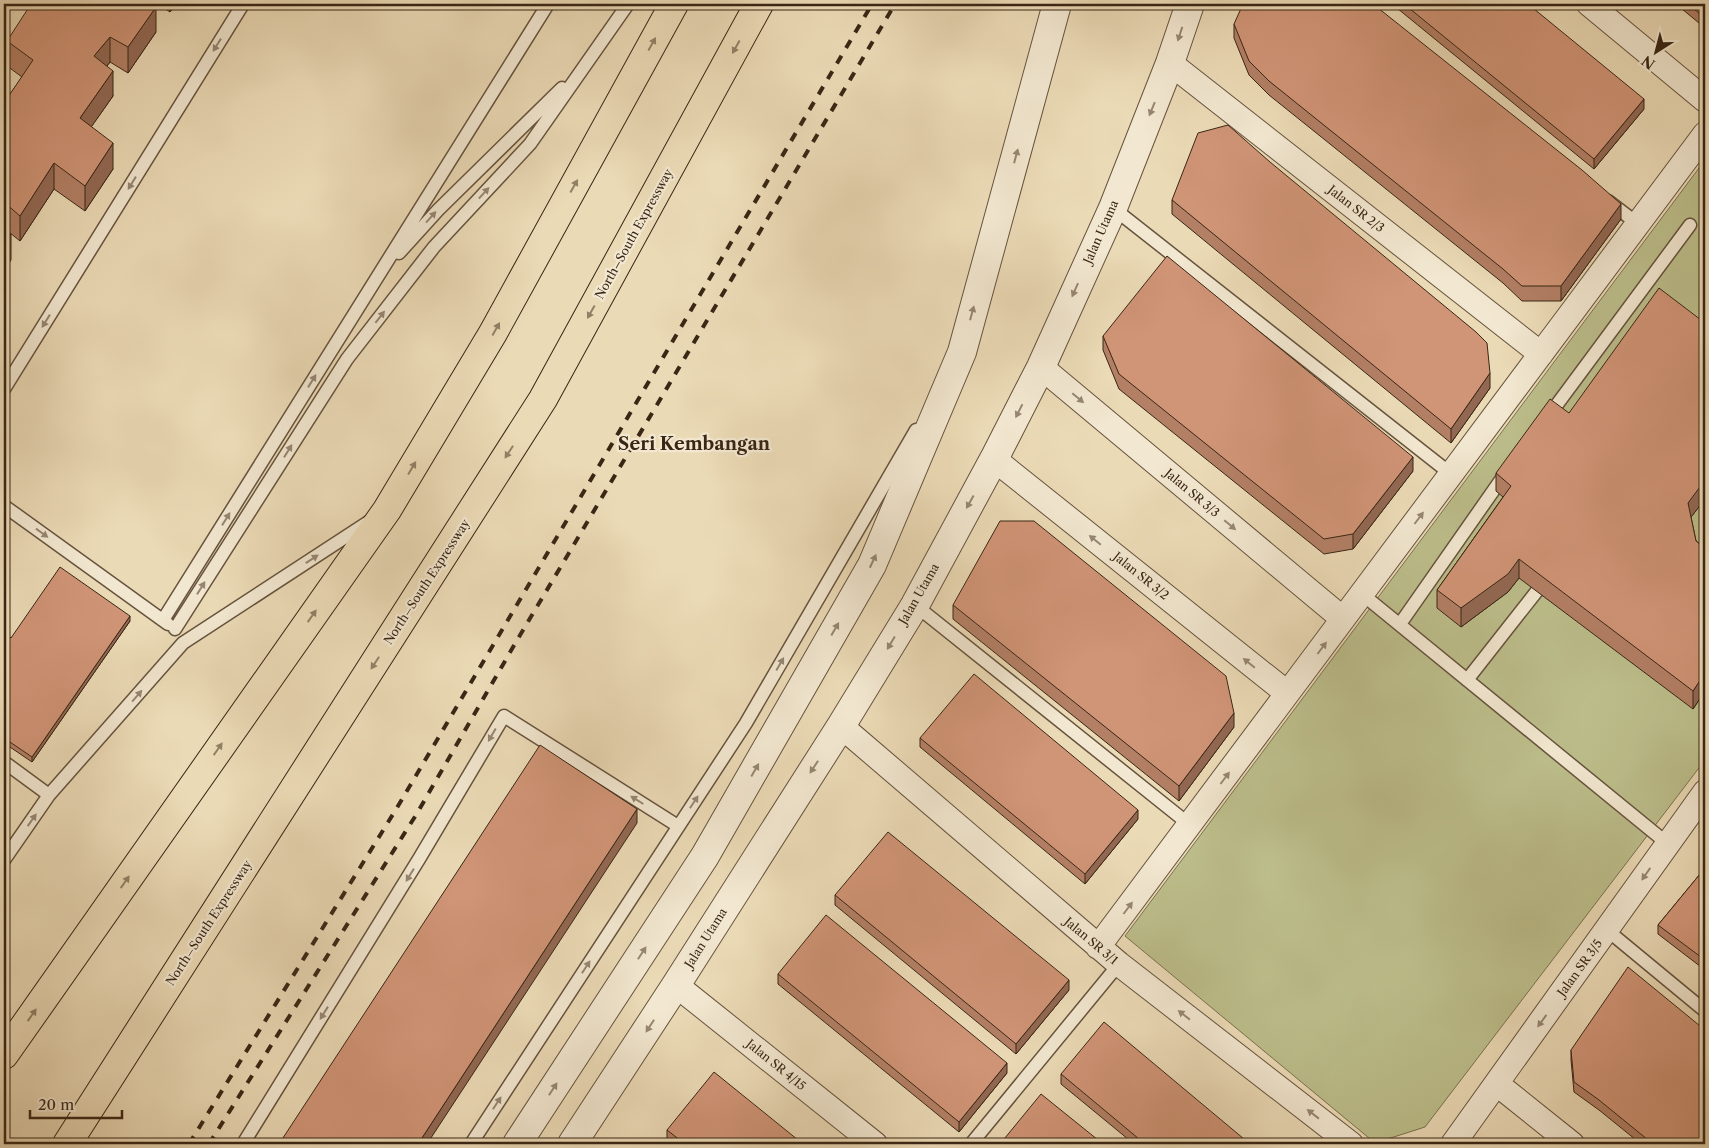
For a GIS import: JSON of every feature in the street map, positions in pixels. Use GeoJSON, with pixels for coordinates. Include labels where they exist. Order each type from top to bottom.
{"type":"FeatureCollection","features":[{"type":"Feature","properties":{"kind":"highway"},"geometry":{"type":"LineString","coordinates":[[4,1055],[387,510],[493,333],[674,4]]}},
{"type":"Feature","properties":{"kind":"highway","name":"North–South Expressway"},"geometry":{"type":"LineString","coordinates":[[67,1144],[544,399],[759,4]]}},
{"type":"Feature","properties":{"kind":"street","name":"Jalan Utama"},"geometry":{"type":"LineString","coordinates":[[572,1144],[841,726],[915,605],[994,459],[1041,367],[1112,208],[1170,63],[1190,4]]}},
{"type":"Feature","properties":{"kind":"street"},"geometry":{"type":"LineString","coordinates":[[1589,4],[1705,100]]}},
{"type":"Feature","properties":{"kind":"street"},"geometry":{"type":"LineString","coordinates":[[517,1144],[705,856],[872,565],[962,352],[1057,6]]}},
{"type":"Feature","properties":{"kind":"street","name":"Jalan SR 2/3"},"geometry":{"type":"LineString","coordinates":[[1170,63],[1541,354]]}},
{"type":"Feature","properties":{"kind":"street"},"geometry":{"type":"LineString","coordinates":[[1098,947],[1705,134]]}},
{"type":"Feature","properties":{"kind":"street","name":"Jalan SR 3/3"},"geometry":{"type":"LineString","coordinates":[[1041,367],[1343,619]]}},
{"type":"Feature","properties":{"kind":"street","name":"Jalan SR 3/2"},"geometry":{"type":"LineString","coordinates":[[994,459],[1287,693]]}},
{"type":"Feature","properties":{"kind":"street","name":"Jalan SR 3/1"},"geometry":{"type":"LineString","coordinates":[[841,726],[1098,947],[1351,1144]]}},
{"type":"Feature","properties":{"kind":"street","name":"Jalan SR 3/5"},"geometry":{"type":"LineString","coordinates":[[1453,1144],[1705,792]]}},
{"type":"Feature","properties":{"kind":"street","name":"Jalan SR 4/15"},"geometry":{"type":"LineString","coordinates":[[676,985],[875,1144]]}},
{"type":"Feature","properties":{"kind":"street"},"geometry":{"type":"LineString","coordinates":[[1497,1084],[1572,1144]]}},
{"type":"Feature","properties":{"kind":"lane"},"geometry":{"type":"LineString","coordinates":[[4,390],[243,4]]}},
{"type":"Feature","properties":{"kind":"lane"},"geometry":{"type":"LineString","coordinates":[[163,620],[548,4]]}},
{"type":"Feature","properties":{"kind":"lane"},"geometry":{"type":"LineString","coordinates":[[175,630],[347,359],[434,247],[530,144],[628,4]]}},
{"type":"Feature","properties":{"kind":"lane"},"geometry":{"type":"LineString","coordinates":[[375,279],[438,210],[586,65]]}},
{"type":"Feature","properties":{"kind":"lane"},"geometry":{"type":"LineString","coordinates":[[1600,194],[1638,224]]}},
{"type":"Feature","properties":{"kind":"lane"},"geometry":{"type":"LineString","coordinates":[[1112,208],[1452,474]]}},
{"type":"Feature","properties":{"kind":"lane"},"geometry":{"type":"LineString","coordinates":[[1539,429],[1690,225]]}},
{"type":"Feature","properties":{"kind":"lane"},"geometry":{"type":"LineString","coordinates":[[471,1144],[746,723],[962,352]]}},
{"type":"Feature","properties":{"kind":"lane"},"geometry":{"type":"LineString","coordinates":[[1400,624],[1515,461]]}},
{"type":"Feature","properties":{"kind":"lane"},"geometry":{"type":"LineString","coordinates":[[5,509],[163,620],[175,630],[183,643]]}},
{"type":"Feature","properties":{"kind":"lane"},"geometry":{"type":"LineString","coordinates":[[4,860],[9,842],[183,643],[387,510]]}},
{"type":"Feature","properties":{"kind":"lane"},"geometry":{"type":"LineString","coordinates":[[1467,680],[1544,582]]}},
{"type":"Feature","properties":{"kind":"lane"},"geometry":{"type":"LineString","coordinates":[[1362,594],[1668,844]]}},
{"type":"Feature","properties":{"kind":"lane"},"geometry":{"type":"LineString","coordinates":[[915,605],[1190,825]]}},
{"type":"Feature","properties":{"kind":"lane"},"geometry":{"type":"LineString","coordinates":[[243,1144],[419,859],[504,716],[678,826]]}},
{"type":"Feature","properties":{"kind":"lane"},"geometry":{"type":"LineString","coordinates":[[4,762],[49,795]]}},
{"type":"Feature","properties":{"kind":"lane"},"geometry":{"type":"LineString","coordinates":[[1607,930],[1705,1012]]}},
{"type":"Feature","properties":{"kind":"lane"},"geometry":{"type":"LineString","coordinates":[[970,1144],[1119,964]]}},
{"type":"Feature","properties":{"kind":"green space"},"geometry":{"type":"Polygon","coordinates":[[[1705,160],[1705,760],[1425,1127],[1375,1143],[1125,936],[1705,160]]]}},
{"type":"Feature","properties":{"kind":"building"},"geometry":{"type":"Polygon","coordinates":[[[31,4],[152,4],[156,7],[128,47],[110,37],[94,56],[113,71],[80,118],[113,143],[85,186],[54,163],[20,216],[4,202],[4,103],[33,60],[7,41],[31,4]]]}},
{"type":"Feature","properties":{"kind":"building"},"geometry":{"type":"Polygon","coordinates":[[[1243,4],[1373,4],[1582,170],[1621,204],[1561,286],[1522,286],[1269,81],[1249,61],[1234,24],[1243,4]]]}},
{"type":"Feature","properties":{"kind":"building"},"geometry":{"type":"Polygon","coordinates":[[[1404,4],[1528,4],[1644,99],[1594,159],[1404,4]]]}},
{"type":"Feature","properties":{"kind":"building"},"geometry":{"type":"Polygon","coordinates":[[[1688,4],[1705,4],[1705,18],[1688,4]]]}},
{"type":"Feature","properties":{"kind":"building"},"geometry":{"type":"Polygon","coordinates":[[[1228,125],[1487,343],[1490,373],[1451,429],[1172,200],[1198,133],[1228,125]]]}},
{"type":"Feature","properties":{"kind":"building"},"geometry":{"type":"Polygon","coordinates":[[[4,230],[11,234],[4,245],[4,230]]]}},
{"type":"Feature","properties":{"kind":"building"},"geometry":{"type":"Polygon","coordinates":[[[1167,256],[1413,457],[1353,534],[1324,539],[1119,374],[1103,336],[1167,256]]]}},
{"type":"Feature","properties":{"kind":"building"},"geometry":{"type":"Polygon","coordinates":[[[1659,288],[1705,323],[1705,480],[1688,503],[1696,541],[1705,548],[1705,673],[1693,691],[1519,559],[1508,574],[1461,608],[1437,590],[1511,486],[1496,473],[1550,399],[1569,413],[1659,288]]]}},
{"type":"Feature","properties":{"kind":"building"},"geometry":{"type":"Polygon","coordinates":[[[1000,521],[1034,521],[1226,676],[1234,713],[1179,786],[953,605],[1000,521]]]}},
{"type":"Feature","properties":{"kind":"building"},"geometry":{"type":"Polygon","coordinates":[[[60,567],[130,616],[32,757],[4,738],[4,632],[11,638],[60,567]]]}},
{"type":"Feature","properties":{"kind":"building"},"geometry":{"type":"Polygon","coordinates":[[[974,674],[1138,810],[1085,874],[920,738],[974,674]]]}},
{"type":"Feature","properties":{"kind":"building"},"geometry":{"type":"Polygon","coordinates":[[[540,745],[637,809],[418,1144],[279,1144],[540,745]]]}},
{"type":"Feature","properties":{"kind":"building"},"geometry":{"type":"Polygon","coordinates":[[[888,832],[1069,980],[1016,1044],[835,895],[888,832]]]}},
{"type":"Feature","properties":{"kind":"building"},"geometry":{"type":"Polygon","coordinates":[[[1705,868],[1705,960],[1658,925],[1705,868]]]}},
{"type":"Feature","properties":{"kind":"building"},"geometry":{"type":"Polygon","coordinates":[[[826,915],[1007,1063],[959,1122],[778,974],[826,915]]]}},
{"type":"Feature","properties":{"kind":"building"},"geometry":{"type":"Polygon","coordinates":[[[1628,967],[1705,1030],[1705,1144],[1653,1144],[1574,1082],[1571,1050],[1628,967]]]}},
{"type":"Feature","properties":{"kind":"building"},"geometry":{"type":"Polygon","coordinates":[[[1104,1022],[1250,1144],[1145,1144],[1061,1074],[1104,1022]]]}},
{"type":"Feature","properties":{"kind":"building"},"geometry":{"type":"Polygon","coordinates":[[[714,1072],[803,1144],[685,1144],[667,1130],[714,1072]]]}},
{"type":"Feature","properties":{"kind":"building"},"geometry":{"type":"Polygon","coordinates":[[[1041,1094],[1103,1144],[1000,1144],[1041,1094]]]}},
{"type":"Feature","properties":{"kind":"railway"},"geometry":{"type":"LineString","coordinates":[[189,1144],[395,811],[872,4]]}},
{"type":"Feature","properties":{"kind":"railway"},"geometry":{"type":"LineString","coordinates":[[209,1144],[416,815],[516,642],[895,4]]}},
{"type":"Feature","properties":{"kind":"district","name":"Seri Kembangan"},"geometry":{"type":"Point","coordinates":[694,444]}}]}
